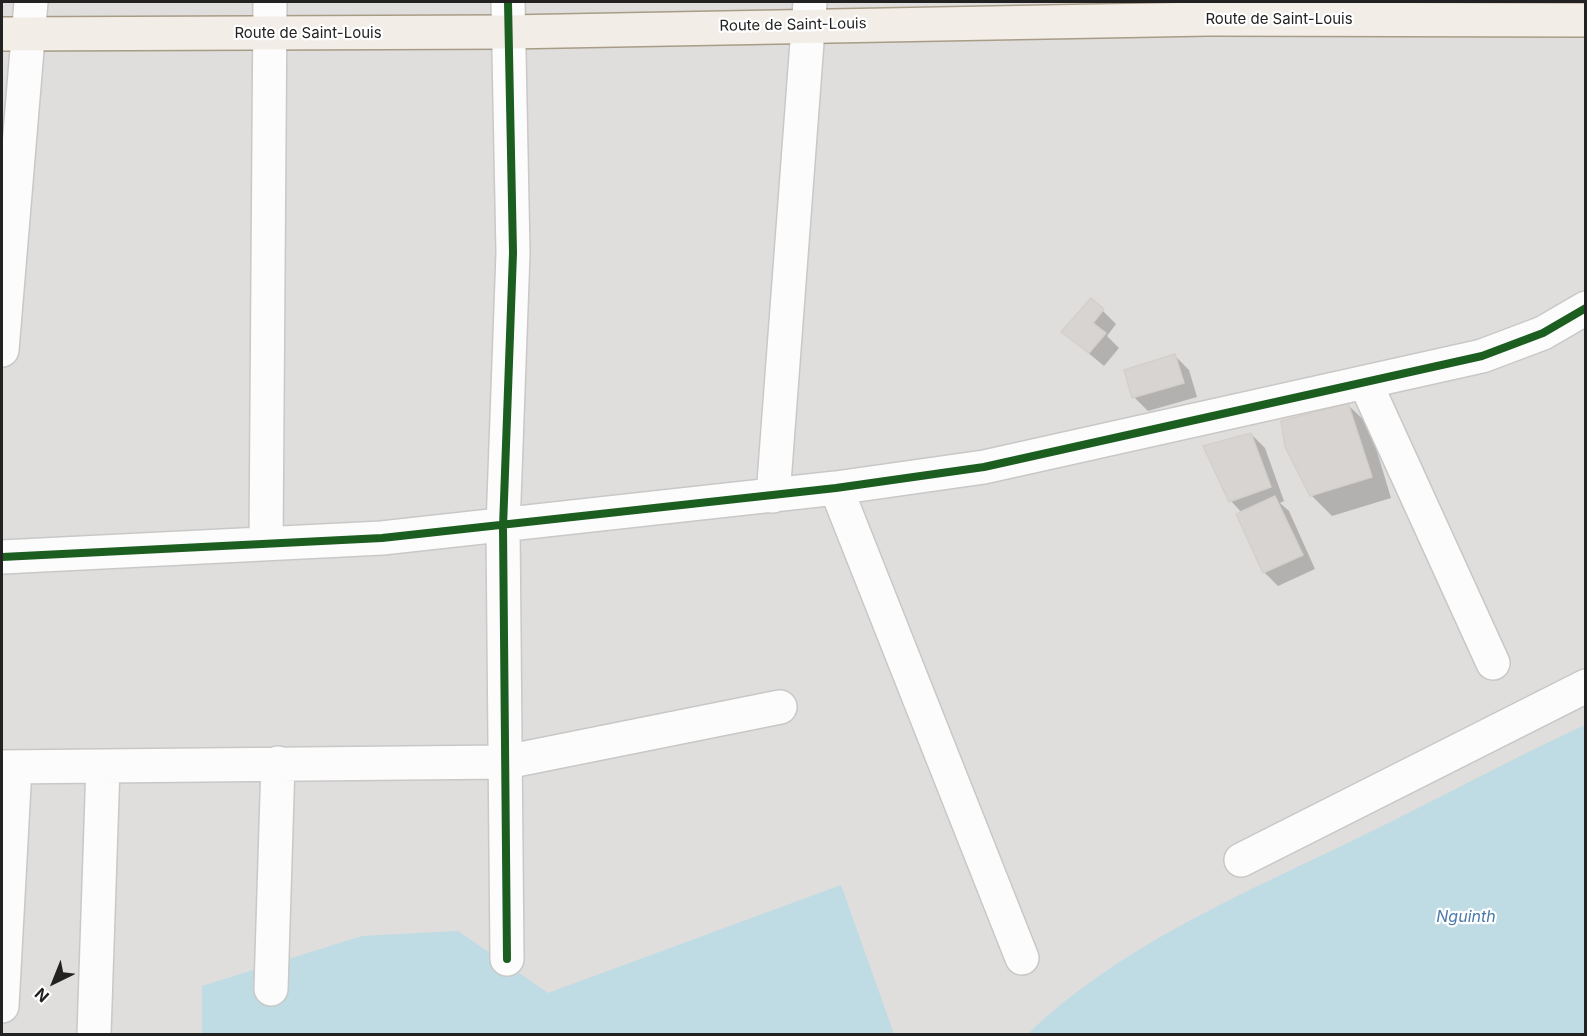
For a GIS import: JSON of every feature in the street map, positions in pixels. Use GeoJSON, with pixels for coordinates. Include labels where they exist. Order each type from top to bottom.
{"type":"FeatureCollection","features":[{"type":"Feature","properties":{"kind":"main road","name":"Route de Saint-Louis"},"geometry":{"type":"LineString","coordinates":[[15,34],[269,34],[508,17],[810,13],[1208,10],[1586,20]]}},
{"type":"Feature","properties":{"kind":"street"},"geometry":{"type":"LineString","coordinates":[[2,350],[15,34],[31,2]]}},
{"type":"Feature","properties":{"kind":"street"},"geometry":{"type":"LineString","coordinates":[[267,543],[270,2]]}},
{"type":"Feature","properties":{"kind":"street"},"geometry":{"type":"LineString","coordinates":[[772,496],[810,13]]}},
{"type":"Feature","properties":{"kind":"street"},"geometry":{"type":"LineString","coordinates":[[507,959],[503,527],[513,253],[508,17]]}},
{"type":"Feature","properties":{"kind":"street"},"geometry":{"type":"LineString","coordinates":[[2,557],[382,538],[503,527],[772,496],[984,467],[1482,356],[1544,333],[1586,308]]}},
{"type":"Feature","properties":{"kind":"street"},"geometry":{"type":"LineString","coordinates":[[1365,382],[1493,663]]}},
{"type":"Feature","properties":{"kind":"street"},"geometry":{"type":"LineString","coordinates":[[836,488],[1022,958]]}},
{"type":"Feature","properties":{"kind":"street"},"geometry":{"type":"LineString","coordinates":[[1241,860],[1586,686]]}},
{"type":"Feature","properties":{"kind":"street"},"geometry":{"type":"LineString","coordinates":[[2,1006],[8,767],[506,762],[780,707]]}},
{"type":"Feature","properties":{"kind":"street"},"geometry":{"type":"LineString","coordinates":[[271,989],[278,763]]}},
{"type":"Feature","properties":{"kind":"street"},"geometry":{"type":"LineString","coordinates":[[94,1035],[103,766]]}},
{"type":"Feature","properties":{"kind":"shaded area"},"geometry":{"type":"Polygon","coordinates":[[[2,2],[1585,2],[1585,1034],[2,1034],[2,2]]]}},
{"type":"Feature","properties":{"kind":"water","name":"Nguinth"},"geometry":{"type":"Polygon","coordinates":[[[1585,725],[1585,1034],[1028,1034],[1104,972],[1189,921],[1585,725]]]}},
{"type":"Feature","properties":{"kind":"water"},"geometry":{"type":"Polygon","coordinates":[[[841,885],[894,1034],[202,1034],[202,986],[362,936],[458,931],[548,993],[841,885]]]}},
{"type":"Feature","properties":{"kind":"building"},"geometry":{"type":"Polygon","coordinates":[[[1091,298],[1104,309],[1093,323],[1106,333],[1089,353],[1061,332],[1091,298]]]}},
{"type":"Feature","properties":{"kind":"building"},"geometry":{"type":"Polygon","coordinates":[[[1175,354],[1184,383],[1132,398],[1124,370],[1175,354]]]}},
{"type":"Feature","properties":{"kind":"building"},"geometry":{"type":"Polygon","coordinates":[[[1348,403],[1372,477],[1310,496],[1285,447],[1281,421],[1348,403]]]}},
{"type":"Feature","properties":{"kind":"building"},"geometry":{"type":"Polygon","coordinates":[[[1251,433],[1271,487],[1229,502],[1203,446],[1251,433]]]}},
{"type":"Feature","properties":{"kind":"building"},"geometry":{"type":"Polygon","coordinates":[[[1275,496],[1303,555],[1263,573],[1236,514],[1275,496]]]}},
{"type":"Feature","properties":{"kind":"cycle path"},"geometry":{"type":"LineString","coordinates":[[507,959],[503,527],[513,253],[508,2]]}},
{"type":"Feature","properties":{"kind":"cycle path"},"geometry":{"type":"LineString","coordinates":[[2,557],[382,538],[836,488],[984,467],[1482,356],[1543,333],[1586,308]]}}]}
